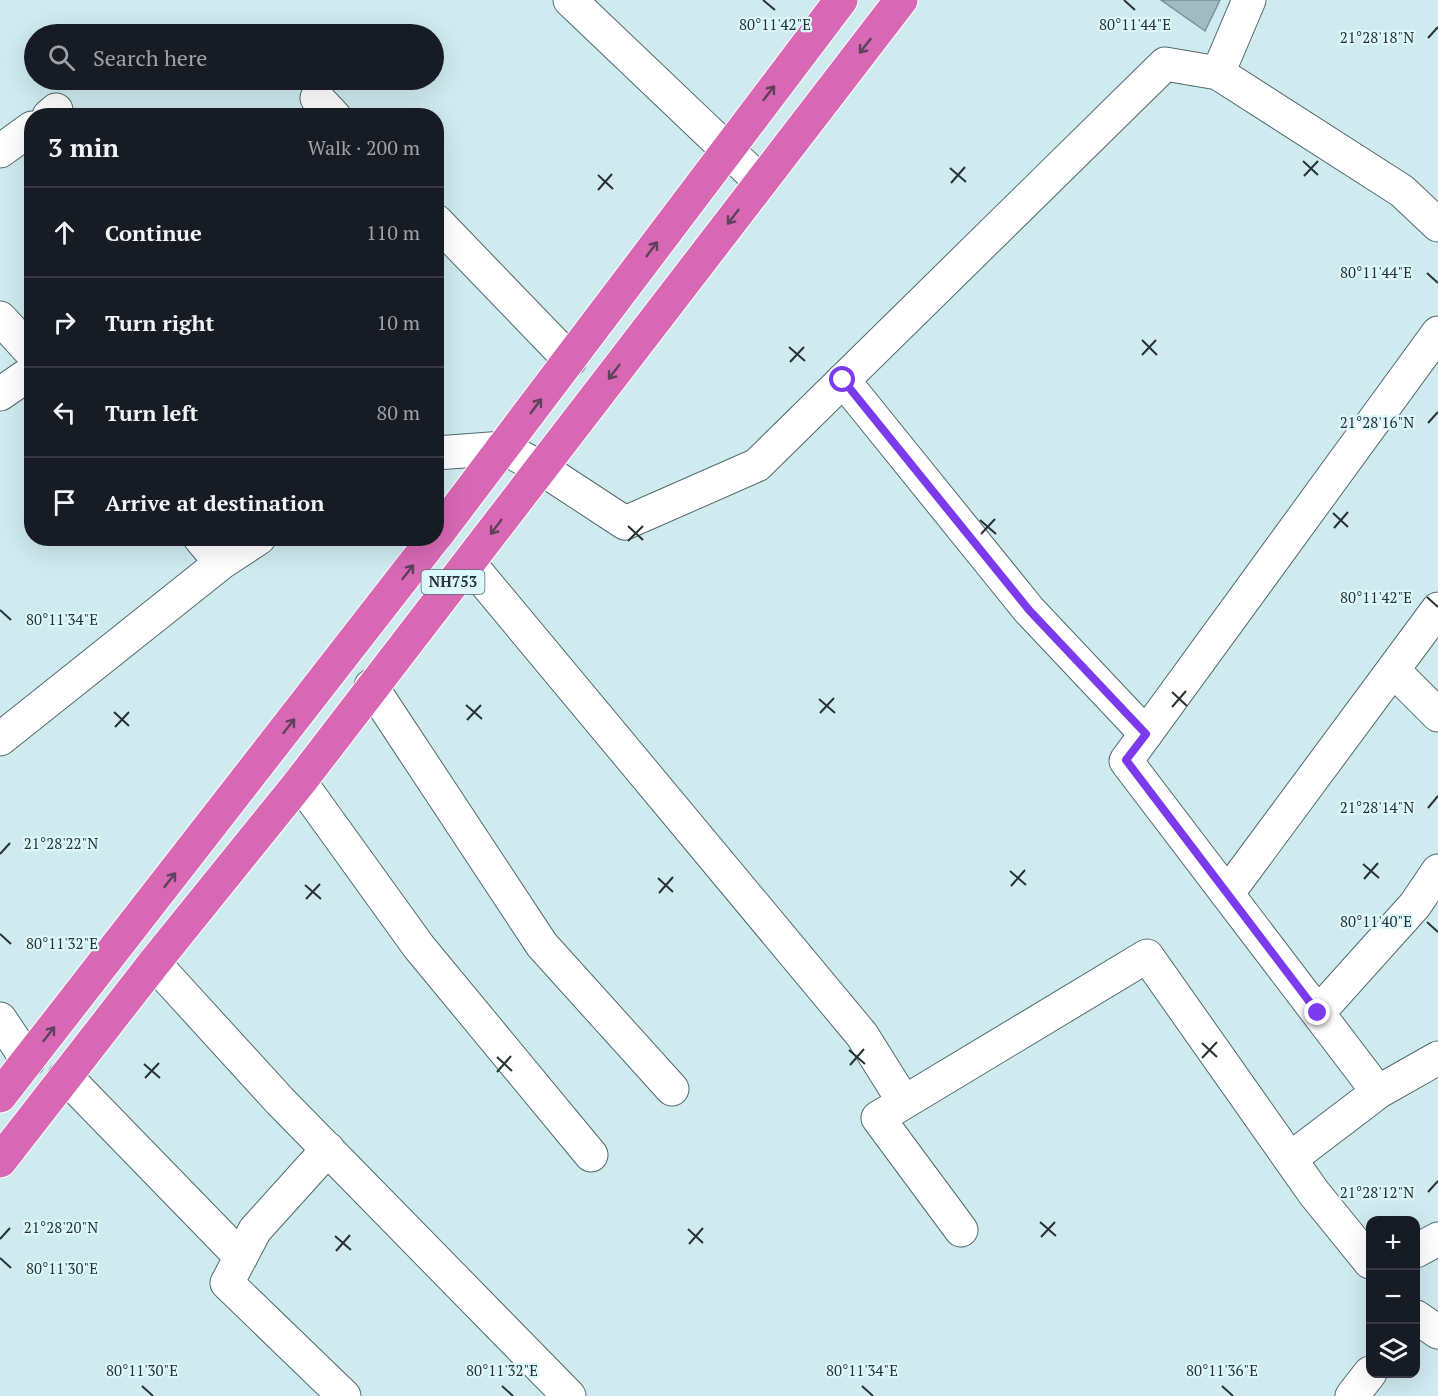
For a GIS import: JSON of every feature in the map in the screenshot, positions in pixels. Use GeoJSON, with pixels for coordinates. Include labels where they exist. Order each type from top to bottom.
{"type":"FeatureCollection","features":[{"type":"Feature","properties":{"kind":"highway","name":"NH753"},"geometry":{"type":"LineString","coordinates":[[444,525],[726,149],[841,0]]}},
{"type":"Feature","properties":{"kind":"highway","name":"NH753"},"geometry":{"type":"LineString","coordinates":[[0,1161],[154,963],[300,782],[371,686],[469,563],[901,0]]}},
{"type":"Feature","properties":{"kind":"highway","name":"NH753"},"geometry":{"type":"LineString","coordinates":[[0,1096],[428,546]]}},
{"type":"Feature","properties":{"kind":"street"},"geometry":{"type":"LineString","coordinates":[[570,0],[760,181]]}},
{"type":"Feature","properties":{"kind":"street"},"geometry":{"type":"LineString","coordinates":[[1218,73],[1249,0]]}},
{"type":"Feature","properties":{"kind":"street"},"geometry":{"type":"LineString","coordinates":[[444,452],[504,448],[541,468],[625,523],[758,465],[1165,64],[1218,73],[1402,191],[1438,225]]}},
{"type":"Feature","properties":{"kind":"street"},"geometry":{"type":"LineString","coordinates":[[0,151],[24,134]]}},
{"type":"Feature","properties":{"kind":"street"},"geometry":{"type":"LineString","coordinates":[[444,229],[570,360]]}},
{"type":"Feature","properties":{"kind":"street"},"geometry":{"type":"LineString","coordinates":[[0,318],[24,344]]}},
{"type":"Feature","properties":{"kind":"street"},"geometry":{"type":"LineString","coordinates":[[1378,1092],[1126,760],[1438,333]]}},
{"type":"Feature","properties":{"kind":"street"},"geometry":{"type":"LineString","coordinates":[[0,394],[24,378]]}},
{"type":"Feature","properties":{"kind":"street"},"geometry":{"type":"LineString","coordinates":[[843,380],[1029,610],[1146,734]]}},
{"type":"Feature","properties":{"kind":"street"},"geometry":{"type":"LineString","coordinates":[[207,546],[221,563]]}},
{"type":"Feature","properties":{"kind":"street"},"geometry":{"type":"LineString","coordinates":[[0,739],[221,563],[248,546]]}},
{"type":"Feature","properties":{"kind":"street"},"geometry":{"type":"LineString","coordinates":[[469,563],[862,1035],[904,1102]]}},
{"type":"Feature","properties":{"kind":"street"},"geometry":{"type":"LineString","coordinates":[[1227,894],[1438,609]]}},
{"type":"Feature","properties":{"kind":"street"},"geometry":{"type":"LineString","coordinates":[[1393,670],[1438,715]]}},
{"type":"Feature","properties":{"kind":"street"},"geometry":{"type":"LineString","coordinates":[[371,686],[542,945],[672,1089]]}},
{"type":"Feature","properties":{"kind":"street"},"geometry":{"type":"LineString","coordinates":[[300,782],[419,947],[591,1155]]}},
{"type":"Feature","properties":{"kind":"street"},"geometry":{"type":"LineString","coordinates":[[1318,1013],[1415,905],[1438,871]]}},
{"type":"Feature","properties":{"kind":"street"},"geometry":{"type":"LineString","coordinates":[[961,1230],[878,1118],[1147,956],[1314,1193],[1366,1256]]}},
{"type":"Feature","properties":{"kind":"street"},"geometry":{"type":"LineString","coordinates":[[154,963],[328,1149],[569,1396]]}},
{"type":"Feature","properties":{"kind":"street"},"geometry":{"type":"LineString","coordinates":[[0,1019],[28,1061]]}},
{"type":"Feature","properties":{"kind":"street"},"geometry":{"type":"LineString","coordinates":[[1290,1159],[1378,1092],[1438,1058]]}},
{"type":"Feature","properties":{"kind":"street"},"geometry":{"type":"LineString","coordinates":[[64,1078],[68,1079],[241,1257]]}},
{"type":"Feature","properties":{"kind":"street"},"geometry":{"type":"LineString","coordinates":[[328,1149],[255,1230],[227,1283],[344,1396]]}},
{"type":"Feature","properties":{"kind":"street"},"geometry":{"type":"LineString","coordinates":[[1420,1249],[1438,1239]]}},
{"type":"Feature","properties":{"kind":"street"},"geometry":{"type":"LineString","coordinates":[[1420,1320],[1438,1332]]}},
{"type":"Feature","properties":{"kind":"street"},"geometry":{"type":"LineString","coordinates":[[1352,1396],[1367,1378]]}},
{"type":"Feature","properties":{"kind":"building"},"geometry":{"type":"Polygon","coordinates":[[[1161,0],[1220,0],[1205,31],[1161,0]]]}},
{"type":"Feature","properties":{"kind":"route"},"geometry":{"type":"LineString","coordinates":[[843,380],[1029,610],[1146,734],[1126,760],[1318,1013]]}}]}
